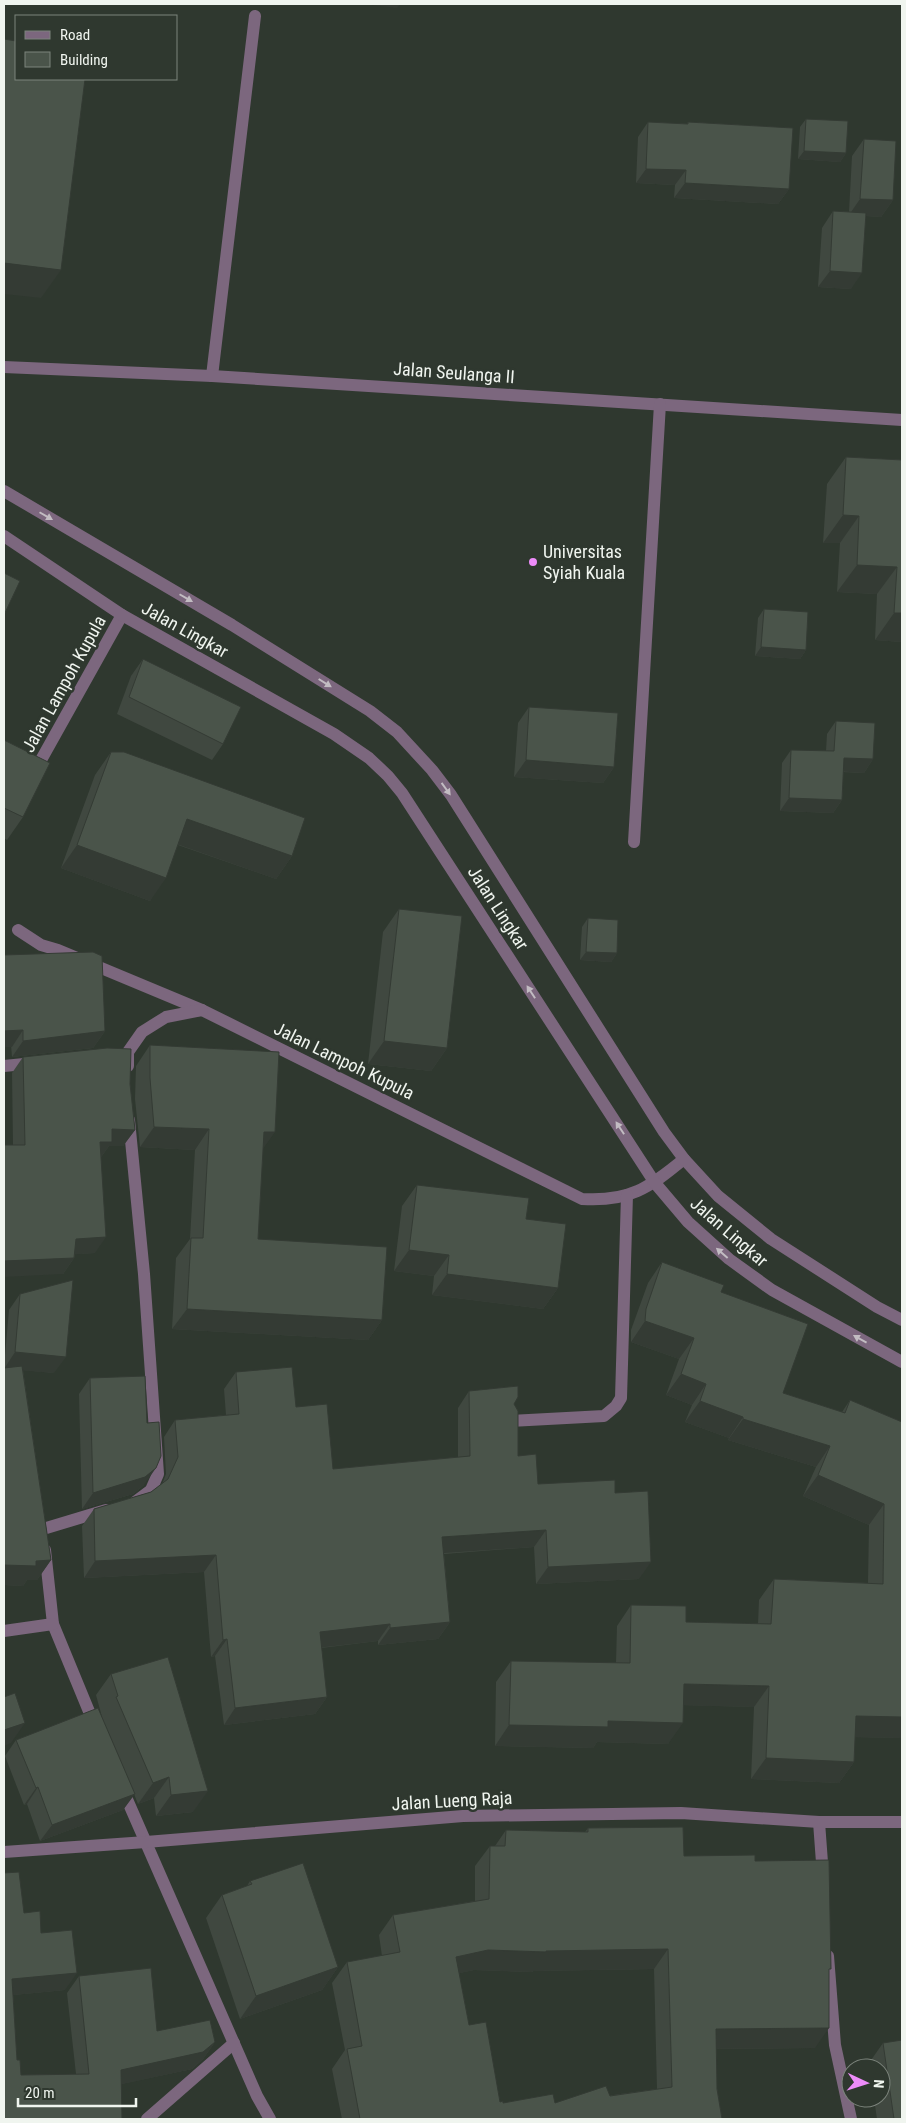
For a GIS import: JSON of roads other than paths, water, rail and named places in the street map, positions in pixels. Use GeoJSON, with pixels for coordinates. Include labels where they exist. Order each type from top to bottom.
{"type":"FeatureCollection","features":[{"type":"Feature","properties":{"kind":"street"},"geometry":{"type":"LineString","coordinates":[[212,376],[255,16]]}},
{"type":"Feature","properties":{"kind":"street","name":"Jalan Seulanga II"},"geometry":{"type":"LineString","coordinates":[[4,367],[212,376],[902,420]]}},
{"type":"Feature","properties":{"kind":"street"},"geometry":{"type":"LineString","coordinates":[[634,842],[660,404]]}},
{"type":"Feature","properties":{"kind":"street"},"geometry":{"type":"LineString","coordinates":[[4,491],[232,625],[370,711],[397,732],[432,770],[450,795],[659,1124],[684,1159],[718,1196],[771,1239],[877,1307],[902,1320]]}},
{"type":"Feature","properties":{"kind":"street","name":"Jalan Lingkar"},"geometry":{"type":"LineString","coordinates":[[4,536],[122,615],[334,734],[369,758],[402,793],[655,1183],[688,1222],[729,1258],[772,1290],[902,1362]]}},
{"type":"Feature","properties":{"kind":"street","name":"Jalan Lampoh Kupula"},"geometry":{"type":"LineString","coordinates":[[36,769],[122,615]]}},
{"type":"Feature","properties":{"kind":"street","name":"Jalan Lampoh Kupula"},"geometry":{"type":"LineString","coordinates":[[18,930],[41,945],[58,950],[202,1010],[582,1199],[604,1200],[627,1195],[655,1183],[684,1159]]}},
{"type":"Feature","properties":{"kind":"street"},"geometry":{"type":"LineString","coordinates":[[128,1080],[123,1052],[142,1032],[166,1017],[202,1010]]}},
{"type":"Feature","properties":{"kind":"street"},"geometry":{"type":"LineString","coordinates":[[4,1066],[42,1062]]}},
{"type":"Feature","properties":{"kind":"street"},"geometry":{"type":"LineString","coordinates":[[101,1740],[53,1624],[42,1524],[137,1502],[151,1490],[158,1474],[144,1274],[128,1109]]}},
{"type":"Feature","properties":{"kind":"street"},"geometry":{"type":"LineString","coordinates":[[510,1421],[604,1416],[616,1406],[621,1398],[627,1195]]}},
{"type":"Feature","properties":{"kind":"street"},"geometry":{"type":"LineString","coordinates":[[4,1632],[53,1624]]}},
{"type":"Feature","properties":{"kind":"street"},"geometry":{"type":"LineString","coordinates":[[116,1774],[257,2096],[270,2119]]}},
{"type":"Feature","properties":{"kind":"street","name":"Jalan Lueng Raja"},"geometry":{"type":"LineString","coordinates":[[4,1852],[463,1816],[681,1813],[819,1822],[902,1822]]}},
{"type":"Feature","properties":{"kind":"street"},"geometry":{"type":"LineString","coordinates":[[819,1822],[824,1890]]}},
{"type":"Feature","properties":{"kind":"street"},"geometry":{"type":"LineString","coordinates":[[828,1948],[835,2045],[851,2119]]}},
{"type":"Feature","properties":{"kind":"street"},"geometry":{"type":"LineString","coordinates":[[147,2119],[234,2043]]}},
{"type":"Feature","properties":{"kind":"place","name":"Universitas Syiah Kuala"},"geometry":{"type":"Point","coordinates":[533,562]}}]}
